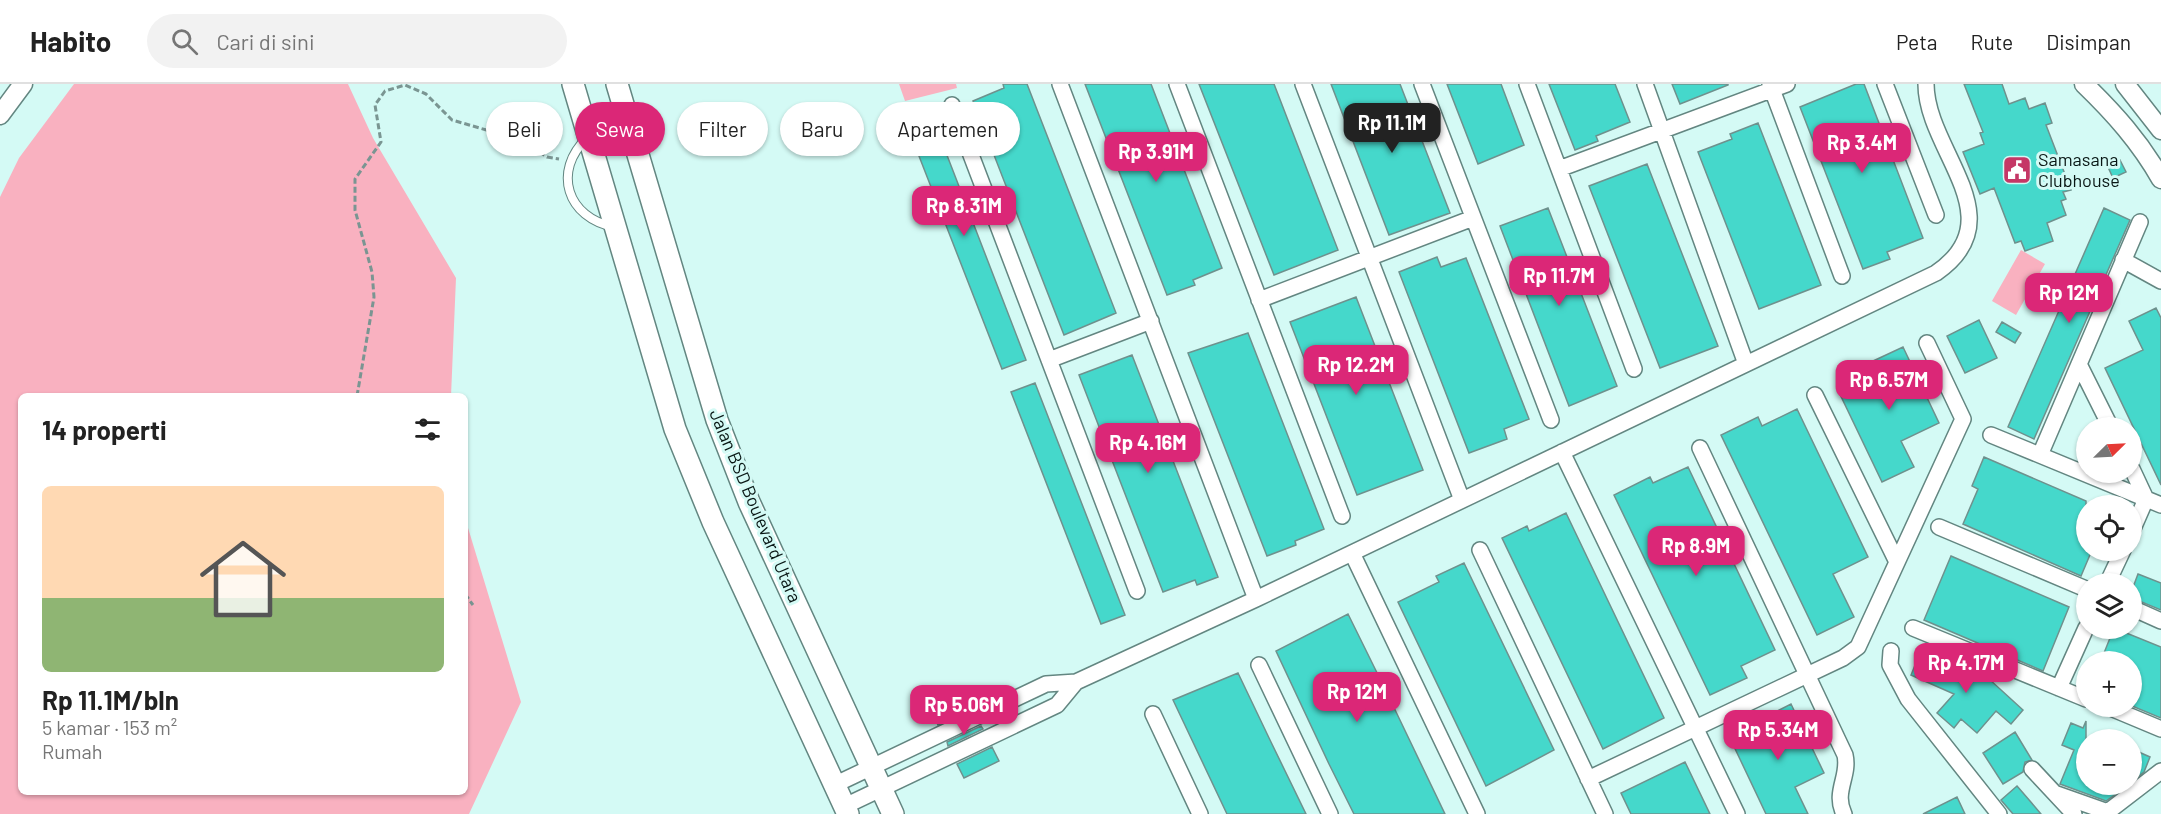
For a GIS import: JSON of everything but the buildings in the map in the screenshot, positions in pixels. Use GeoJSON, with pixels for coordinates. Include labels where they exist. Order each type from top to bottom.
{"type":"FeatureCollection","features":[{"type":"Feature","properties":{"kind":"main road"},"geometry":{"type":"LineString","coordinates":[[573,84],[579,102]]}},
{"type":"Feature","properties":{"kind":"main road","name":"Jalan BSD Boulevard Utara"},"geometry":{"type":"LineString","coordinates":[[617,84],[717,420],[749,502],[873,766],[893,814]]}},
{"type":"Feature","properties":{"kind":"main road"},"geometry":{"type":"LineString","coordinates":[[595,156],[675,429],[713,522],[846,810]]}},
{"type":"Feature","properties":{"kind":"street"},"geometry":{"type":"LineString","coordinates":[[0,115],[23,84]]}},
{"type":"Feature","properties":{"kind":"street"},"geometry":{"type":"LineString","coordinates":[[1060,84],[1257,599]]}},
{"type":"Feature","properties":{"kind":"street"},"geometry":{"type":"LineString","coordinates":[[1177,84],[1342,516]]}},
{"type":"Feature","properties":{"kind":"street"},"geometry":{"type":"LineString","coordinates":[[1303,84],[1462,500]]}},
{"type":"Feature","properties":{"kind":"street"},"geometry":{"type":"LineString","coordinates":[[1422,84],[1551,420]]}},
{"type":"Feature","properties":{"kind":"street"},"geometry":{"type":"LineString","coordinates":[[1527,84],[1634,369]]}},
{"type":"Feature","properties":{"kind":"street"},"geometry":{"type":"LineString","coordinates":[[1645,84],[1746,364]]}},
{"type":"Feature","properties":{"kind":"street"},"geometry":{"type":"LineString","coordinates":[[1559,168],[1771,87],[1788,84]]}},
{"type":"Feature","properties":{"kind":"street"},"geometry":{"type":"LineString","coordinates":[[1885,84],[1936,215]]}},
{"type":"Feature","properties":{"kind":"street"},"geometry":{"type":"LineString","coordinates":[[834,784],[1046,684],[1076,682],[1257,599],[1935,273],[1951,262],[1962,249],[1968,231],[1969,204],[1933,115],[1926,84]]}},
{"type":"Feature","properties":{"kind":"street"},"geometry":{"type":"LineString","coordinates":[[2084,84],[2126,126],[2146,152],[2161,179]]}},
{"type":"Feature","properties":{"kind":"street"},"geometry":{"type":"LineString","coordinates":[[2125,84],[2161,130]]}},
{"type":"Feature","properties":{"kind":"street"},"geometry":{"type":"LineString","coordinates":[[1771,87],[1842,276]]}},
{"type":"Feature","properties":{"kind":"street"},"geometry":{"type":"LineString","coordinates":[[971,156],[1137,591]]}},
{"type":"Feature","properties":{"kind":"street"},"geometry":{"type":"LineString","coordinates":[[1259,300],[1473,218]]}},
{"type":"Feature","properties":{"kind":"street"},"geometry":{"type":"LineString","coordinates":[[2040,455],[2140,222]]}},
{"type":"Feature","properties":{"kind":"street"},"geometry":{"type":"LineString","coordinates":[[2123,260],[2161,280]]}},
{"type":"Feature","properties":{"kind":"street"},"geometry":{"type":"LineString","coordinates":[[1049,360],[1151,321]]}},
{"type":"Feature","properties":{"kind":"street"},"geometry":{"type":"LineString","coordinates":[[1588,778],[1808,675],[1843,658],[1858,647],[1963,419],[1927,343]]}},
{"type":"Feature","properties":{"kind":"street"},"geometry":{"type":"LineString","coordinates":[[2079,364],[2105,417]]}},
{"type":"Feature","properties":{"kind":"street"},"geometry":{"type":"LineString","coordinates":[[1815,395],[1897,562]]}},
{"type":"Feature","properties":{"kind":"street"},"geometry":{"type":"LineString","coordinates":[[1991,435],[2161,506]]}},
{"type":"Feature","properties":{"kind":"street"},"geometry":{"type":"LineString","coordinates":[[1700,448],[1845,754],[1848,765],[1839,787],[1841,808],[1844,814]]}},
{"type":"Feature","properties":{"kind":"street"},"geometry":{"type":"LineString","coordinates":[[1562,452],[1737,814]]}},
{"type":"Feature","properties":{"kind":"street"},"geometry":{"type":"LineString","coordinates":[[2138,483],[2146,499],[2142,508]]}},
{"type":"Feature","properties":{"kind":"street"},"geometry":{"type":"LineString","coordinates":[[1939,527],[2076,585]]}},
{"type":"Feature","properties":{"kind":"street"},"geometry":{"type":"LineString","coordinates":[[1480,550],[1605,814]]}},
{"type":"Feature","properties":{"kind":"street"},"geometry":{"type":"LineString","coordinates":[[1352,553],[1477,814]]}},
{"type":"Feature","properties":{"kind":"street"},"geometry":{"type":"LineString","coordinates":[[2142,612],[2161,621]]}},
{"type":"Feature","properties":{"kind":"street"},"geometry":{"type":"LineString","coordinates":[[1912,628],[2076,695]]}},
{"type":"Feature","properties":{"kind":"street"},"geometry":{"type":"LineString","coordinates":[[2059,688],[2081,639]]}},
{"type":"Feature","properties":{"kind":"street"},"geometry":{"type":"LineString","coordinates":[[1891,651],[1890,665],[1908,699],[1999,814]]}},
{"type":"Feature","properties":{"kind":"street"},"geometry":{"type":"LineString","coordinates":[[1259,665],[1330,814]]}},
{"type":"Feature","properties":{"kind":"street"},"geometry":{"type":"LineString","coordinates":[[846,810],[883,788],[1057,705],[1076,682]]}},
{"type":"Feature","properties":{"kind":"street"},"geometry":{"type":"LineString","coordinates":[[1004,704],[1014,725]]}},
{"type":"Feature","properties":{"kind":"street"},"geometry":{"type":"LineString","coordinates":[[1153,714],[1200,814]]}},
{"type":"Feature","properties":{"kind":"street"},"geometry":{"type":"LineString","coordinates":[[2132,717],[2161,729]]}},
{"type":"Feature","properties":{"kind":"street"},"geometry":{"type":"LineString","coordinates":[[2032,769],[2074,814]]}},
{"type":"Feature","properties":{"kind":"street"},"geometry":{"type":"LineString","coordinates":[[2054,793],[2106,813],[2161,771]]}},
{"type":"Feature","properties":{"kind":"lane"},"geometry":{"type":"LineString","coordinates":[[575,152],[570,160],[568,183],[576,205],[586,216],[600,224],[615,227]]}},
{"type":"Feature","properties":{"kind":"path"},"geometry":{"type":"LineString","coordinates":[[358,393],[374,297],[372,272],[355,210],[355,179],[381,142],[375,105],[385,91],[405,85],[426,94],[452,120],[521,140],[547,157],[570,160]]}},
{"type":"Feature","properties":{"kind":"path"},"geometry":{"type":"LineString","coordinates":[[468,598],[473,605]]}},
{"type":"Feature","properties":{"kind":"shaded area"},"geometry":{"type":"Polygon","coordinates":[[[74,84],[348,84],[373,138],[456,278],[451,393],[18,393],[18,795],[468,795],[468,528],[521,702],[469,814],[0,814],[0,197],[19,158],[74,84]]]}},
{"type":"Feature","properties":{"kind":"shaded area"},"geometry":{"type":"Polygon","coordinates":[[[899,84],[956,84],[957,88],[905,101],[899,84]]]}},
{"type":"Feature","properties":{"kind":"shaded area"},"geometry":{"type":"Polygon","coordinates":[[[2021,250],[2045,264],[2016,315],[1992,301],[2021,250]]]}},
{"type":"Feature","properties":{"kind":"place","name":"Samasana Clubhouse"},"geometry":{"type":"Point","coordinates":[2017,170]}}]}
